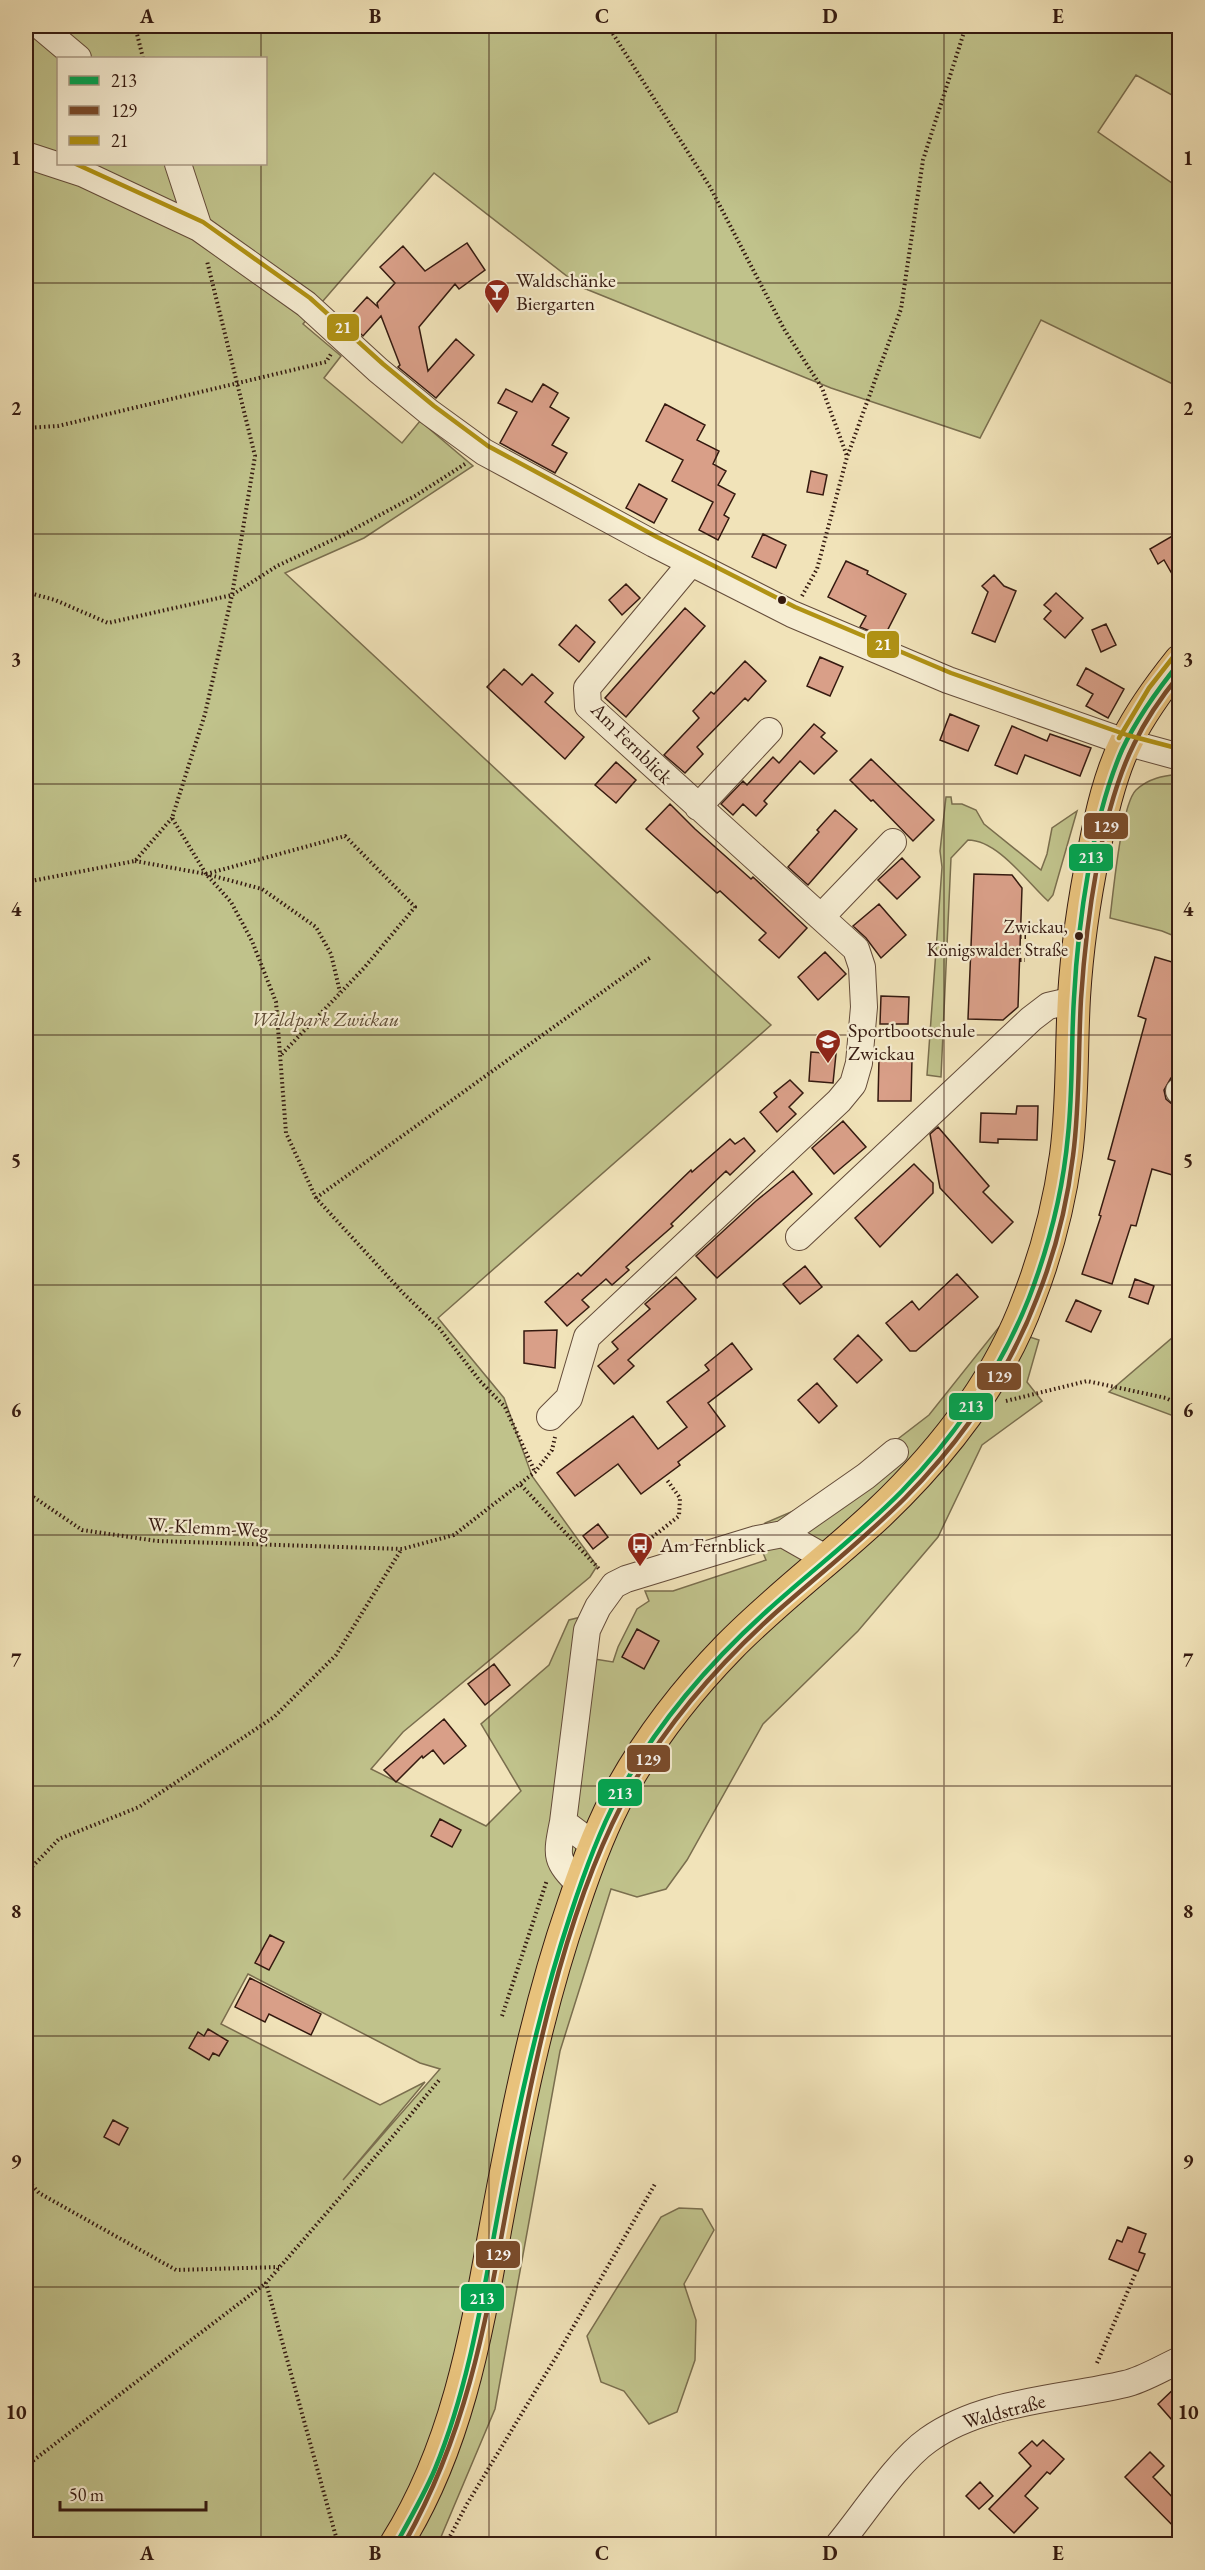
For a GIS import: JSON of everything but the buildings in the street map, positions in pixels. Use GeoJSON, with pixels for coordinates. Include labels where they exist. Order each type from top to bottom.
{"type":"FeatureCollection","features":[{"type":"Feature","properties":{"kind":"main road"},"geometry":{"type":"LineString","coordinates":[[396,2544],[429,2484],[447,2440],[464,2387],[476,2335],[518,2106],[546,1992],[580,1885],[595,1846],[621,1791],[653,1740],[687,1694],[727,1649],[916,1476],[950,1437],[963,1402],[1003,1354],[1027,1305],[1045,1254],[1056,1211],[1066,1154],[1071,1099],[1074,1000],[1082,915],[1101,815],[1125,742],[1155,692],[1179,661]]}},
{"type":"Feature","properties":{"kind":"street"},"geometry":{"type":"LineString","coordinates":[[40,26],[77,57]]}},
{"type":"Feature","properties":{"kind":"street"},"geometry":{"type":"LineString","coordinates":[[26,155],[84,174],[199,228],[306,304],[341,338],[429,412],[484,452],[691,563],[792,614],[948,680],[1125,742],[1179,757]]}},
{"type":"Feature","properties":{"kind":"street"},"geometry":{"type":"LineString","coordinates":[[178,165],[199,228]]}},
{"type":"Feature","properties":{"kind":"street","name":"Am Fernblick"},"geometry":{"type":"LineString","coordinates":[[554,1413],[569,1398],[587,1337],[839,1101],[853,1084],[859,1063],[864,1007],[862,967],[856,949],[588,706],[587,688],[691,563]]}},
{"type":"Feature","properties":{"kind":"street"},"geometry":{"type":"LineString","coordinates":[[698,807],[769,731]]}},
{"type":"Feature","properties":{"kind":"street"},"geometry":{"type":"LineString","coordinates":[[822,916],[893,842]]}},
{"type":"Feature","properties":{"kind":"street"},"geometry":{"type":"LineString","coordinates":[[799,1237],[1031,1019],[1048,1006],[1074,1000]]}},
{"type":"Feature","properties":{"kind":"street"},"geometry":{"type":"LineString","coordinates":[[580,1885],[563,1868],[557,1851],[587,1630],[598,1607],[614,1585],[642,1573],[757,1539],[783,1534],[866,1476],[895,1452]]}},
{"type":"Feature","properties":{"kind":"street"},"geometry":{"type":"LineString","coordinates":[[783,1534],[827,1559]]}},
{"type":"Feature","properties":{"kind":"street"},"geometry":{"type":"LineString","coordinates":[[562,1822],[595,1846]]}},
{"type":"Feature","properties":{"kind":"street","name":"Waldstraße"},"geometry":{"type":"LineString","coordinates":[[839,2544],[905,2462],[926,2441],[959,2421],[1031,2402],[1128,2383],[1179,2360]]}},
{"type":"Feature","properties":{"kind":"path"},"geometry":{"type":"LineString","coordinates":[[135,26],[143,57]]}},
{"type":"Feature","properties":{"kind":"path"},"geometry":{"type":"LineString","coordinates":[[608,26],[710,187],[784,328],[822,388],[847,457]]}},
{"type":"Feature","properties":{"kind":"path"},"geometry":{"type":"LineString","coordinates":[[792,614],[817,569],[847,457],[901,309],[923,160],[966,26]]}},
{"type":"Feature","properties":{"kind":"path"},"geometry":{"type":"LineString","coordinates":[[135,861],[172,818],[205,714],[232,595],[255,456],[239,382],[199,228]]}},
{"type":"Feature","properties":{"kind":"path"},"geometry":{"type":"LineString","coordinates":[[26,428],[58,426],[326,362],[341,338]]}},
{"type":"Feature","properties":{"kind":"path"},"geometry":{"type":"LineString","coordinates":[[26,592],[55,600],[108,623],[232,595],[277,566],[344,535],[405,502],[484,452]]}},
{"type":"Feature","properties":{"kind":"path"},"geometry":{"type":"LineString","coordinates":[[172,818],[206,874],[231,902],[252,941],[276,1002],[286,1133],[316,1198],[439,1328],[480,1381],[505,1407],[535,1472]]}},
{"type":"Feature","properties":{"kind":"path"},"geometry":{"type":"LineString","coordinates":[[206,874],[345,836],[415,908],[340,993],[280,1056]]}},
{"type":"Feature","properties":{"kind":"path"},"geometry":{"type":"LineString","coordinates":[[26,882],[135,861],[206,874],[262,889],[316,927],[331,954],[340,993]]}},
{"type":"Feature","properties":{"kind":"path"},"geometry":{"type":"LineString","coordinates":[[1020,937],[1026,937]]}},
{"type":"Feature","properties":{"kind":"path"},"geometry":{"type":"LineString","coordinates":[[316,1198],[651,957]]}},
{"type":"Feature","properties":{"kind":"path"},"geometry":{"type":"LineString","coordinates":[[1020,960],[1026,960]]}},
{"type":"Feature","properties":{"kind":"path"},"geometry":{"type":"LineString","coordinates":[[963,1402],[997,1403],[1087,1381],[1166,1398],[1179,1405]]}},
{"type":"Feature","properties":{"kind":"path","name":"W.-Klemm-Weg"},"geometry":{"type":"LineString","coordinates":[[26,1492],[82,1530],[158,1541],[402,1549],[454,1535],[521,1485],[535,1472],[552,1450],[554,1413]]}},
{"type":"Feature","properties":{"kind":"path"},"geometry":{"type":"LineString","coordinates":[[628,1556],[679,1516],[680,1498],[667,1480]]}},
{"type":"Feature","properties":{"kind":"path"},"geometry":{"type":"LineString","coordinates":[[521,1485],[605,1575]]}},
{"type":"Feature","properties":{"kind":"path"},"geometry":{"type":"LineString","coordinates":[[26,1873],[59,1839],[139,1807],[274,1717],[336,1655],[402,1549]]}},
{"type":"Feature","properties":{"kind":"path"},"geometry":{"type":"LineString","coordinates":[[502,2016],[557,1851]]}},
{"type":"Feature","properties":{"kind":"path"},"geometry":{"type":"LineString","coordinates":[[26,2466],[266,2283],[440,2079]]}},
{"type":"Feature","properties":{"kind":"path"},"geometry":{"type":"LineString","coordinates":[[26,2178],[39,2193],[176,2270],[280,2266]]}},
{"type":"Feature","properties":{"kind":"path"},"geometry":{"type":"LineString","coordinates":[[446,2544],[467,2504],[556,2357],[655,2184]]}},
{"type":"Feature","properties":{"kind":"path"},"geometry":{"type":"LineString","coordinates":[[1097,2363],[1136,2272]]}},
{"type":"Feature","properties":{"kind":"path"},"geometry":{"type":"LineString","coordinates":[[266,2283],[338,2544]]}},
{"type":"Feature","properties":{"kind":"green space","name":"Waldpark Zwickau"},"geometry":{"type":"Polygon","coordinates":[[[26,26],[1179,26],[1179,99],[1136,75],[1098,132],[1179,188],[1179,387],[1041,320],[980,438],[831,388],[581,287],[434,173],[303,324],[341,356],[324,378],[402,443],[420,421],[473,466],[364,538],[285,573],[771,1025],[438,1318],[504,1398],[532,1476],[597,1566],[590,1577],[403,1732],[371,1769],[486,1826],[521,1791],[481,1724],[549,1665],[569,1620],[581,1617],[582,1657],[613,1662],[637,1609],[649,1601],[645,1591],[673,1591],[766,1560],[757,1539],[765,1523],[817,1501],[929,1415],[999,1327],[1039,1340],[1027,1382],[1042,1401],[982,1445],[938,1537],[858,1631],[763,1724],[687,1860],[666,1889],[637,1897],[611,1889],[560,2051],[495,2409],[438,2544],[26,2544],[26,26]],[[248,1974],[221,2024],[380,2105],[425,2082],[343,2180],[440,2069],[420,2063],[248,1974]]]}},
{"type":"Feature","properties":{"kind":"green space"},"geometry":{"type":"Polygon","coordinates":[[[1180,774],[1179,938],[1162,931],[1110,918],[1118,851],[1131,799],[1136,790],[1151,780],[1180,774]]]}},
{"type":"Feature","properties":{"kind":"green space"},"geometry":{"type":"Polygon","coordinates":[[[946,797],[951,797],[952,804],[962,804],[976,810],[984,824],[1041,870],[1052,828],[1077,811],[1053,895],[1048,901],[1012,864],[990,847],[979,842],[968,840],[951,858],[941,1077],[927,1075],[942,867],[940,851],[946,797]]]}},
{"type":"Feature","properties":{"kind":"green space"},"geometry":{"type":"Polygon","coordinates":[[[1179,1332],[1179,1418],[1109,1392],[1179,1332]]]}},
{"type":"Feature","properties":{"kind":"green space"},"geometry":{"type":"Polygon","coordinates":[[[679,2208],[702,2209],[714,2230],[684,2284],[696,2320],[695,2360],[677,2412],[649,2424],[624,2391],[601,2382],[587,2336],[661,2217],[679,2208]]]}},
{"type":"Feature","properties":{"kind":"transit line","name":"21"},"geometry":{"type":"LineString","coordinates":[[78,165],[203,222],[310,298],[383,364],[488,446],[657,537],[795,607],[951,673],[1127,735],[1180,749]]}},
{"type":"Feature","properties":{"kind":"transit line","name":"21"},"geometry":{"type":"LineString","coordinates":[[1119,738],[1149,688],[1174,656]]}},
{"type":"Feature","properties":{"kind":"transit line","name":"213"},"geometry":{"type":"LineString","coordinates":[[396,2544],[422,2498],[435,2469],[458,2404],[481,2304],[514,2130],[539,2023],[580,1886],[617,1798],[665,1722],[724,1652],[768,1610],[886,1507],[941,1447],[975,1401],[1005,1351],[1029,1298],[1043,1258],[1063,1177],[1070,1118],[1073,1015],[1079,937],[1088,872],[1102,807],[1111,777],[1134,727],[1148,704],[1180,662]]}},
{"type":"Feature","properties":{"kind":"transit line","name":"129"},"geometry":{"type":"LineString","coordinates":[[404,2544],[425,2503],[458,2421],[481,2337],[538,2052],[551,2000],[582,1898],[622,1804],[670,1727],[708,1680],[772,1616],[889,1514],[946,1453],[982,1405],[998,1379],[1037,1298],[1055,1246],[1070,1174],[1077,1117],[1083,969],[1091,903],[1104,835],[1122,771],[1134,744],[1155,708],[1180,674]]}},
{"type":"Feature","properties":{"kind":"place","name":"Waldschänke Biergarten"},"geometry":{"type":"Point","coordinates":[497,315]}},
{"type":"Feature","properties":{"kind":"place","name":"Zwickau, Königswalder Straße"},"geometry":{"type":"Point","coordinates":[1079,936]}},
{"type":"Feature","properties":{"kind":"place","name":"Sportbootschule Zwickau"},"geometry":{"type":"Point","coordinates":[828,1065]}},
{"type":"Feature","properties":{"kind":"place","name":"Am Fernblick"},"geometry":{"type":"Point","coordinates":[640,1568]}}]}
